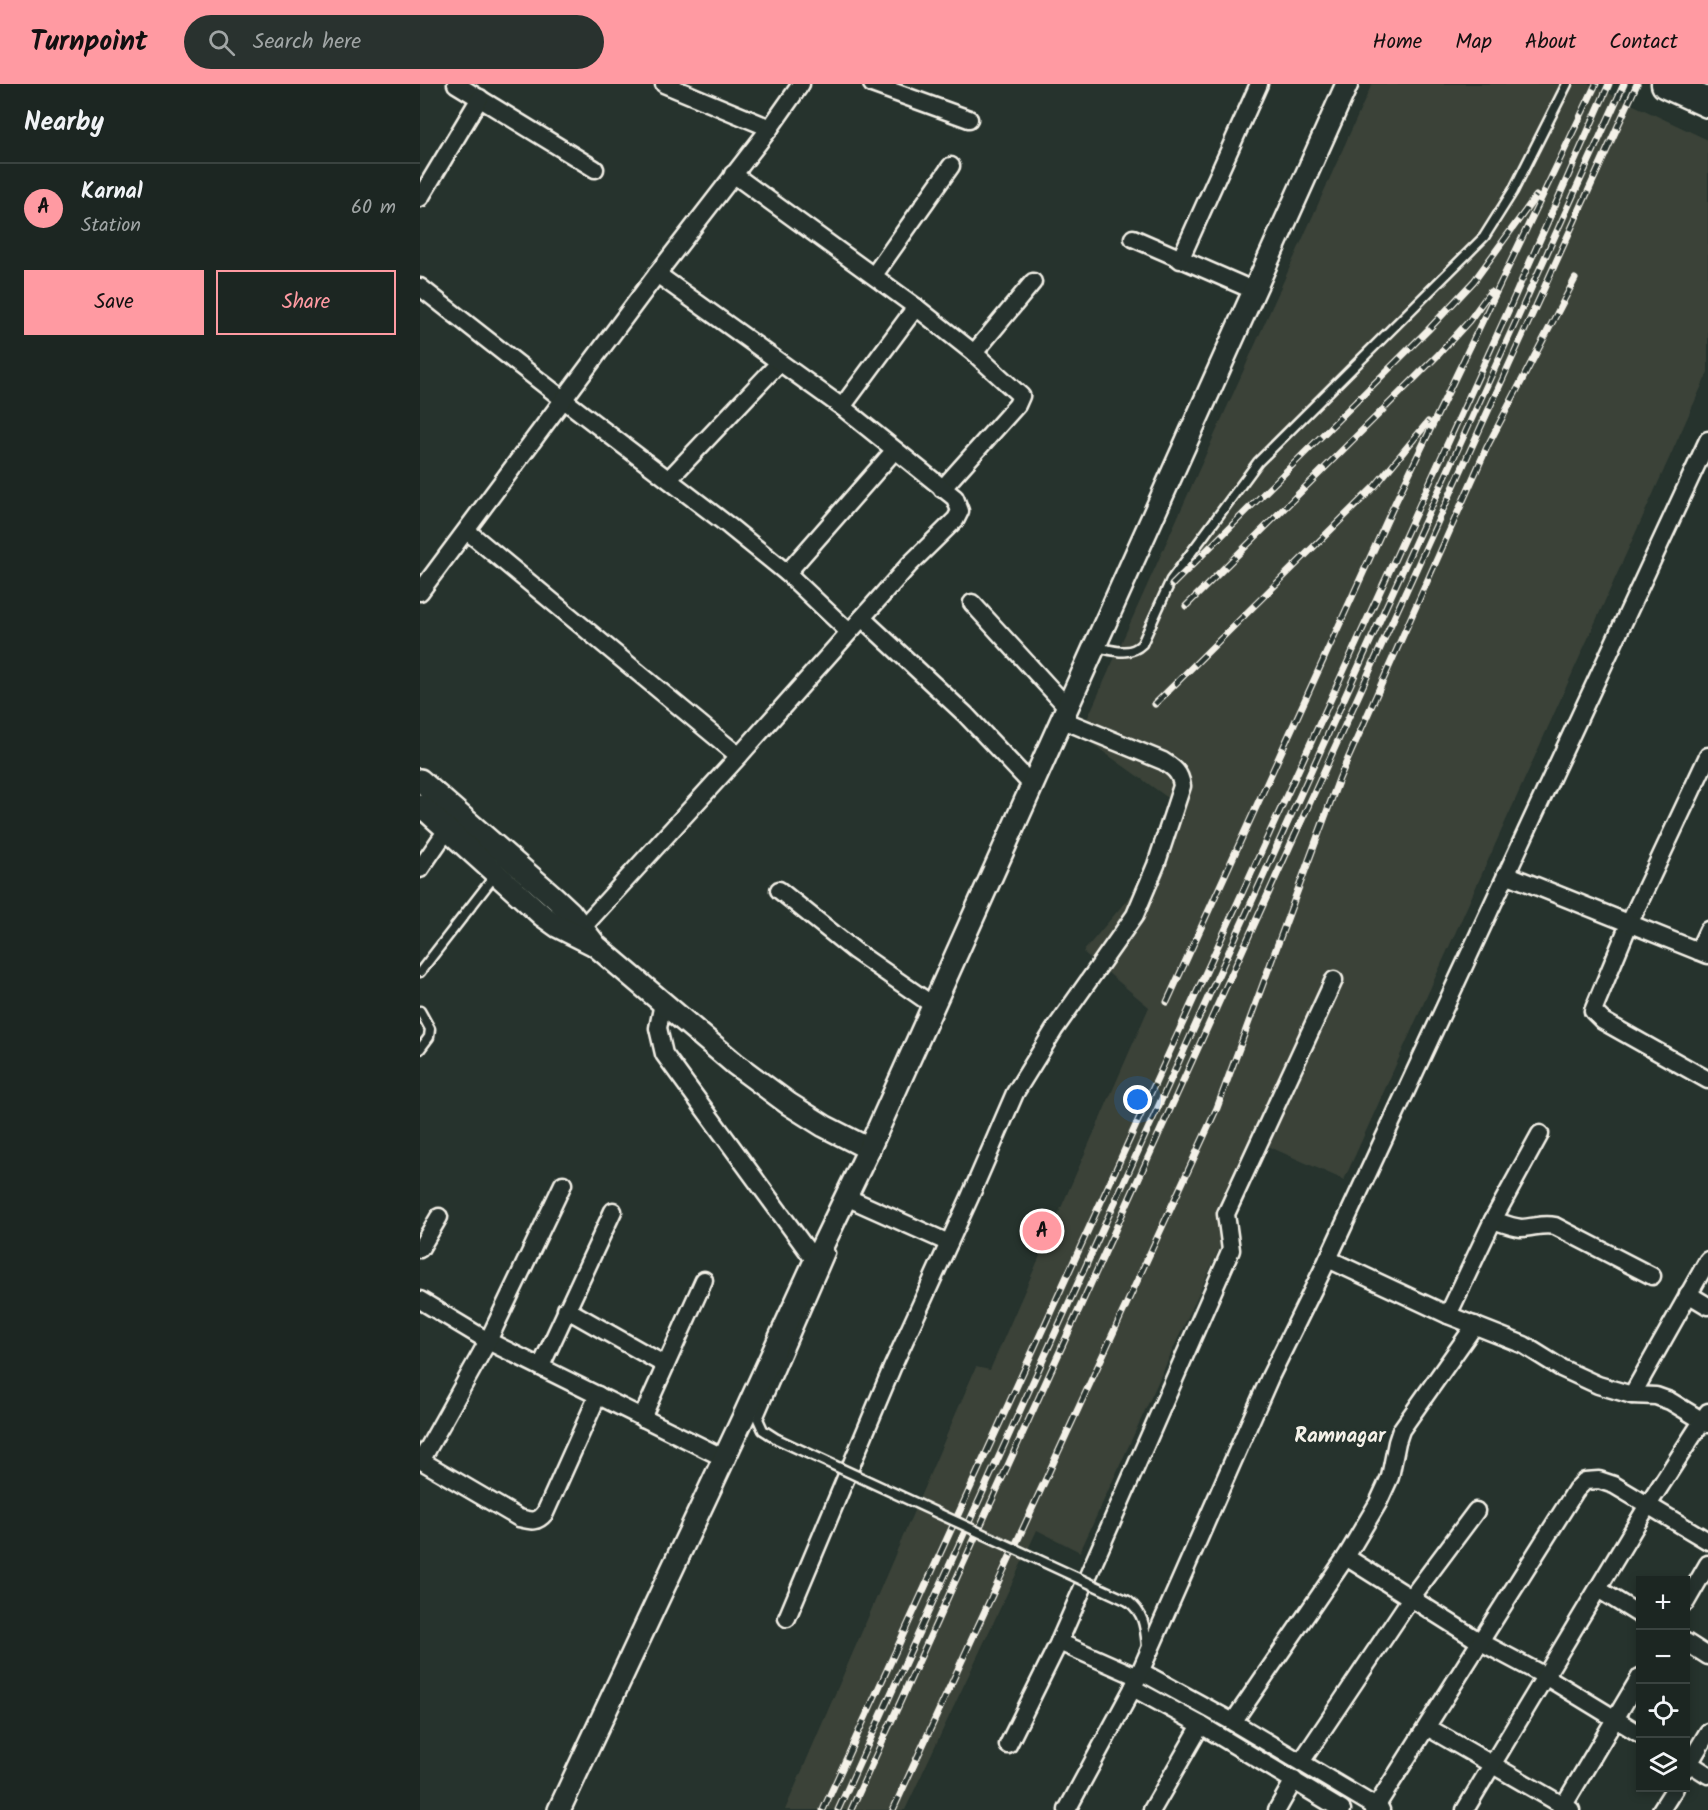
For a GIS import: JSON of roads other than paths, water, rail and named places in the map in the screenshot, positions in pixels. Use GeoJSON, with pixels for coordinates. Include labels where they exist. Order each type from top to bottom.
{"type":"FeatureCollection","features":[{"type":"Feature","properties":{"kind":"highway"},"geometry":{"type":"LineString","coordinates":[[1666,84],[1708,103]]}},
{"type":"Feature","properties":{"kind":"street"},"geometry":{"type":"LineString","coordinates":[[456,84],[595,169]]}},
{"type":"Feature","properties":{"kind":"street"},"geometry":{"type":"LineString","coordinates":[[664,84],[770,128]]}},
{"type":"Feature","properties":{"kind":"street"},"geometry":{"type":"LineString","coordinates":[[420,592],[801,84]]}},
{"type":"Feature","properties":{"kind":"street"},"geometry":{"type":"LineString","coordinates":[[872,84],[969,119]]}},
{"type":"Feature","properties":{"kind":"street"},"geometry":{"type":"LineString","coordinates":[[1180,260],[1259,84]]}},
{"type":"Feature","properties":{"kind":"street"},"geometry":{"type":"LineString","coordinates":[[560,1810],[869,1149],[1347,84]]}},
{"type":"Feature","properties":{"kind":"street"},"geometry":{"type":"LineString","coordinates":[[420,198],[480,98]]}},
{"type":"Feature","properties":{"kind":"street"},"geometry":{"type":"LineString","coordinates":[[874,275],[951,165]]}},
{"type":"Feature","properties":{"kind":"street"},"geometry":{"type":"LineString","coordinates":[[734,174],[916,307],[974,353],[1021,396],[1017,405],[942,489]]}},
{"type":"Feature","properties":{"kind":"street"},"geometry":{"type":"LineString","coordinates":[[1133,238],[1255,291]]}},
{"type":"Feature","properties":{"kind":"street"},"geometry":{"type":"LineString","coordinates":[[582,928],[909,565],[956,519],[960,511],[955,498],[842,407],[657,274]]}},
{"type":"Feature","properties":{"kind":"street"},"geometry":{"type":"LineString","coordinates":[[974,353],[1033,282]]}},
{"type":"Feature","properties":{"kind":"street"},"geometry":{"type":"LineString","coordinates":[[420,287],[787,573],[849,632]]}},
{"type":"Feature","properties":{"kind":"street"},"geometry":{"type":"LineString","coordinates":[[842,407],[916,307]]}},
{"type":"Feature","properties":{"kind":"street"},"geometry":{"type":"LineString","coordinates":[[669,479],[779,363]]}},
{"type":"Feature","properties":{"kind":"street"},"geometry":{"type":"LineString","coordinates":[[1067,1810],[1137,1678],[1270,1377],[1328,1259],[1708,440]]}},
{"type":"Feature","properties":{"kind":"street"},"geometry":{"type":"LineString","coordinates":[[787,573],[894,451]]}},
{"type":"Feature","properties":{"kind":"street"},"geometry":{"type":"LineString","coordinates":[[467,531],[739,756]]}},
{"type":"Feature","properties":{"kind":"street"},"geometry":{"type":"LineString","coordinates":[[787,1618],[892,1368],[1015,1093],[1030,1065],[1135,915],[1153,873],[1182,786],[1176,769],[1163,761],[1065,714],[972,603]]}},
{"type":"Feature","properties":{"kind":"street"},"geometry":{"type":"LineString","coordinates":[[862,618],[965,714],[1033,786]]}},
{"type":"Feature","properties":{"kind":"street"},"geometry":{"type":"LineString","coordinates":[[1708,756],[1629,924],[1593,1011],[1603,1021],[1708,1080]]}},
{"type":"Feature","properties":{"kind":"street"},"geometry":{"type":"LineString","coordinates":[[420,780],[496,873],[556,926],[596,946]]}},
{"type":"Feature","properties":{"kind":"street"},"geometry":{"type":"LineString","coordinates":[[420,806],[452,822],[554,897],[596,946],[735,1064],[789,1104],[869,1149]]}},
{"type":"Feature","properties":{"kind":"street"},"geometry":{"type":"LineString","coordinates":[[420,869],[452,822]]}},
{"type":"Feature","properties":{"kind":"street"},"geometry":{"type":"LineString","coordinates":[[1506,874],[1703,953],[1708,930]]}},
{"type":"Feature","properties":{"kind":"street"},"geometry":{"type":"LineString","coordinates":[[779,890],[855,951],[934,1006]]}},
{"type":"Feature","properties":{"kind":"street"},"geometry":{"type":"LineString","coordinates":[[1008,1745],[1059,1642],[1231,1250],[1226,1214],[1334,980]]}},
{"type":"Feature","properties":{"kind":"street"},"geometry":{"type":"LineString","coordinates":[[663,1003],[658,1028],[664,1054],[815,1261]]}},
{"type":"Feature","properties":{"kind":"street"},"geometry":{"type":"LineString","coordinates":[[1448,1315],[1493,1220],[1540,1134]]}},
{"type":"Feature","properties":{"kind":"street"},"geometry":{"type":"LineString","coordinates":[[563,1184],[488,1341],[421,1460],[519,1518],[531,1521],[539,1519],[545,1513],[598,1395]]}},
{"type":"Feature","properties":{"kind":"street"},"geometry":{"type":"LineString","coordinates":[[843,1204],[949,1243]]}},
{"type":"Feature","properties":{"kind":"street"},"geometry":{"type":"LineString","coordinates":[[540,1366],[613,1211]]}},
{"type":"Feature","properties":{"kind":"street"},"geometry":{"type":"LineString","coordinates":[[420,1249],[439,1217]]}},
{"type":"Feature","properties":{"kind":"street"},"geometry":{"type":"LineString","coordinates":[[1493,1220],[1524,1228],[1540,1224],[1554,1226],[1652,1276]]}},
{"type":"Feature","properties":{"kind":"street"},"geometry":{"type":"LineString","coordinates":[[1328,1259],[1448,1315],[1524,1345],[1579,1377],[1632,1395],[1656,1396],[1706,1419],[1648,1505],[1465,1810]]}},
{"type":"Feature","properties":{"kind":"street"},"geometry":{"type":"LineString","coordinates":[[1632,1395],[1708,1260]]}},
{"type":"Feature","properties":{"kind":"street"},"geometry":{"type":"LineString","coordinates":[[642,1419],[704,1280]]}},
{"type":"Feature","properties":{"kind":"street"},"geometry":{"type":"LineString","coordinates":[[1688,1294],[1708,1306]]}},
{"type":"Feature","properties":{"kind":"street"},"geometry":{"type":"LineString","coordinates":[[420,1300],[488,1341],[724,1458]]}},
{"type":"Feature","properties":{"kind":"street"},"geometry":{"type":"LineString","coordinates":[[566,1310],[665,1365]]}},
{"type":"Feature","properties":{"kind":"street"},"geometry":{"type":"LineString","coordinates":[[1233,1722],[1346,1557],[1390,1477],[1401,1430],[1475,1325]]}},
{"type":"Feature","properties":{"kind":"street"},"geometry":{"type":"LineString","coordinates":[[1059,1642],[1233,1722],[1377,1809],[1479,1641],[1576,1490],[1585,1481],[1599,1480],[1614,1485],[1708,1541]]}},
{"type":"Feature","properties":{"kind":"street"},"geometry":{"type":"LineString","coordinates":[[1301,1762],[1411,1598],[1476,1511]]}},
{"type":"Feature","properties":{"kind":"street"},"geometry":{"type":"LineString","coordinates":[[1346,1557],[1479,1641],[1545,1676],[1636,1731]]}},
{"type":"Feature","properties":{"kind":"street"},"geometry":{"type":"LineString","coordinates":[[1690,1595],[1708,1564]]}},
{"type":"Feature","properties":{"kind":"street"},"geometry":{"type":"LineString","coordinates":[[1598,1589],[1636,1612]]}},
{"type":"Feature","properties":{"kind":"street"},"geometry":{"type":"LineString","coordinates":[[1690,1645],[1708,1656]]}},
{"type":"Feature","properties":{"kind":"street"},"geometry":{"type":"LineString","coordinates":[[1137,1678],[1201,1725],[1342,1810]]}},
{"type":"Feature","properties":{"kind":"street"},"geometry":{"type":"LineString","coordinates":[[1427,1727],[1493,1763],[1565,1808],[1637,1684]]}},
{"type":"Feature","properties":{"kind":"street"},"geometry":{"type":"LineString","coordinates":[[1152,1810],[1201,1725]]}},
{"type":"Feature","properties":{"kind":"street"},"geometry":{"type":"LineString","coordinates":[[1690,1760],[1708,1732]]}},
{"type":"Feature","properties":{"kind":"street"},"geometry":{"type":"LineString","coordinates":[[1690,1766],[1708,1775]]}},
{"type":"Feature","properties":{"kind":"street"},"geometry":{"type":"LineString","coordinates":[[1277,1810],[1294,1780]]}},
{"type":"Feature","properties":{"kind":"street"},"geometry":{"type":"LineString","coordinates":[[1661,1810],[1672,1792]]}},
{"type":"Feature","properties":{"kind":"lane"},"geometry":{"type":"LineString","coordinates":[[1096,646],[1121,652],[1137,649],[1142,644],[1171,580],[1258,462],[1484,237],[1513,191],[1567,84]]}},
{"type":"Feature","properties":{"kind":"lane"},"geometry":{"type":"LineString","coordinates":[[420,972],[496,873]]}},
{"type":"Feature","properties":{"kind":"lane"},"geometry":{"type":"LineString","coordinates":[[420,1011],[430,1029],[429,1036],[420,1049]]}},
{"type":"Feature","properties":{"kind":"lane"},"geometry":{"type":"LineString","coordinates":[[843,1204],[844,1220],[758,1419],[763,1430],[777,1439],[1128,1600],[1136,1607],[1145,1624],[1148,1653]]}},
{"type":"Feature","properties":{"kind":"railway"},"geometry":{"type":"LineString","coordinates":[[1167,1002],[1395,503],[1596,84]]}},
{"type":"Feature","properties":{"kind":"railway"},"geometry":{"type":"LineString","coordinates":[[823,1810],[1509,309],[1609,84]]}},
{"type":"Feature","properties":{"kind":"railway"},"geometry":{"type":"LineString","coordinates":[[838,1810],[1624,84]]}},
{"type":"Feature","properties":{"kind":"railway"},"geometry":{"type":"LineString","coordinates":[[851,1810],[1637,84]]}},
{"type":"Feature","properties":{"kind":"railway"},"geometry":{"type":"LineString","coordinates":[[1172,585],[1428,330],[1474,281],[1536,196]]}},
{"type":"Feature","properties":{"kind":"railway"},"geometry":{"type":"LineString","coordinates":[[893,1810],[1217,1108],[1339,779],[1487,447],[1575,279]]}},
{"type":"Feature","properties":{"kind":"railway"},"geometry":{"type":"LineString","coordinates":[[1186,606],[1437,356],[1469,321],[1490,292]]}},
{"type":"Feature","properties":{"kind":"railway"},"geometry":{"type":"LineString","coordinates":[[1155,704],[1375,486],[1428,422]]}},
{"type":"Feature","properties":{"kind":"place","name":"Karnal"},"geometry":{"type":"Point","coordinates":[1042,1231]}},
{"type":"Feature","properties":{"kind":"district","name":"Ramnagar"},"geometry":{"type":"Point","coordinates":[1340,1435]}}]}
